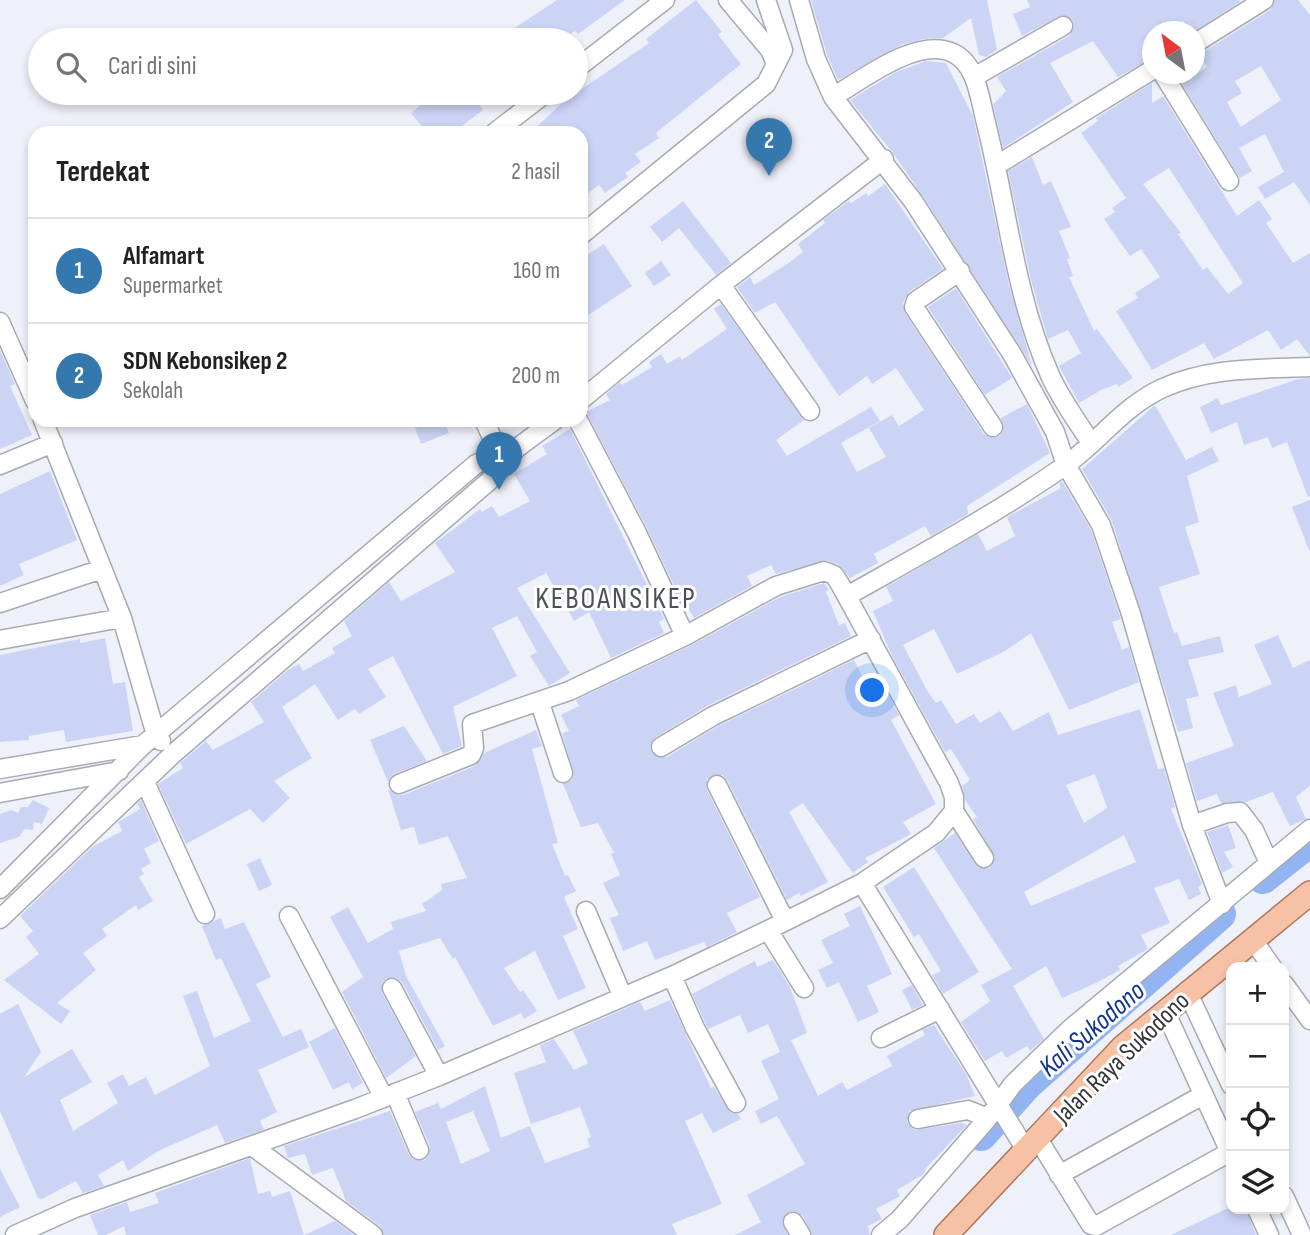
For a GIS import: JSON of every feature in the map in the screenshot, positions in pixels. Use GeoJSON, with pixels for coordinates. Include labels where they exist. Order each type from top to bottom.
{"type":"FeatureCollection","features":[{"type":"Feature","properties":{"kind":"main road","name":"Jalan Raya Sukodono"},"geometry":{"type":"LineString","coordinates":[[946,1235],[1027,1142],[1123,1047],[1310,893]]}},
{"type":"Feature","properties":{"kind":"street"},"geometry":{"type":"LineString","coordinates":[[588,60],[665,0]]}},
{"type":"Feature","properties":{"kind":"street"},"geometry":{"type":"LineString","coordinates":[[729,0],[770,50],[776,64]]}},
{"type":"Feature","properties":{"kind":"street"},"geometry":{"type":"LineString","coordinates":[[588,229],[755,94],[772,76],[783,50],[766,0]]}},
{"type":"Feature","properties":{"kind":"street"},"geometry":{"type":"LineString","coordinates":[[799,0],[816,59],[833,97],[884,159],[1012,354],[1055,432],[1101,525],[1131,614],[1192,825],[1222,904]]}},
{"type":"Feature","properties":{"kind":"street"},"geometry":{"type":"LineString","coordinates":[[1205,38],[1264,0]]}},
{"type":"Feature","properties":{"kind":"street"},"geometry":{"type":"LineString","coordinates":[[974,78],[1063,26]]}},
{"type":"Feature","properties":{"kind":"street"},"geometry":{"type":"LineString","coordinates":[[833,97],[896,61],[926,49],[956,53],[974,78],[997,165],[1031,325],[1051,376],[1091,443]]}},
{"type":"Feature","properties":{"kind":"street"},"geometry":{"type":"LineString","coordinates":[[997,165],[1142,77]]}},
{"type":"Feature","properties":{"kind":"street"},"geometry":{"type":"LineString","coordinates":[[1169,84],[1229,181]]}},
{"type":"Feature","properties":{"kind":"street"},"geometry":{"type":"LineString","coordinates":[[503,126],[530,105]]}},
{"type":"Feature","properties":{"kind":"street"},"geometry":{"type":"LineString","coordinates":[[588,394],[721,285],[884,159]]}},
{"type":"Feature","properties":{"kind":"street"},"geometry":{"type":"LineString","coordinates":[[960,271],[916,301],[914,307],[993,427]]}},
{"type":"Feature","properties":{"kind":"street"},"geometry":{"type":"LineString","coordinates":[[721,285],[810,411]]}},
{"type":"Feature","properties":{"kind":"street"},"geometry":{"type":"LineString","coordinates":[[2,333],[28,387]]}},
{"type":"Feature","properties":{"kind":"street"},"geometry":{"type":"LineString","coordinates":[[847,596],[1070,462],[1112,422],[1161,388],[1195,376],[1229,370],[1310,367]]}},
{"type":"Feature","properties":{"kind":"street"},"geometry":{"type":"LineString","coordinates":[[46,427],[122,618],[150,740]]}},
{"type":"Feature","properties":{"kind":"street"},"geometry":{"type":"LineString","coordinates":[[487,427],[501,459]]}},
{"type":"Feature","properties":{"kind":"street"},"geometry":{"type":"LineString","coordinates":[[0,919],[173,754],[501,459],[546,427]]}},
{"type":"Feature","properties":{"kind":"street"},"geometry":{"type":"LineString","coordinates":[[581,427],[685,636]]}},
{"type":"Feature","properties":{"kind":"street"},"geometry":{"type":"LineString","coordinates":[[0,465],[53,443]]}},
{"type":"Feature","properties":{"kind":"street"},"geometry":{"type":"LineString","coordinates":[[0,889],[150,740],[476,464],[501,459]]}},
{"type":"Feature","properties":{"kind":"street"},"geometry":{"type":"LineString","coordinates":[[0,603],[102,569]]}},
{"type":"Feature","properties":{"kind":"street"},"geometry":{"type":"LineString","coordinates":[[399,783],[471,755],[474,748],[471,724],[540,703],[685,636],[776,586],[804,575],[830,572],[847,596],[949,783],[954,797],[954,811],[984,858]]}},
{"type":"Feature","properties":{"kind":"street"},"geometry":{"type":"LineString","coordinates":[[0,640],[122,618]]}},
{"type":"Feature","properties":{"kind":"street"},"geometry":{"type":"LineString","coordinates":[[662,747],[713,716],[871,639]]}},
{"type":"Feature","properties":{"kind":"street"},"geometry":{"type":"LineString","coordinates":[[540,703],[563,772]]}},
{"type":"Feature","properties":{"kind":"street"},"geometry":{"type":"LineString","coordinates":[[0,769],[150,740],[173,754]]}},
{"type":"Feature","properties":{"kind":"street"},"geometry":{"type":"LineString","coordinates":[[0,793],[119,771]]}},
{"type":"Feature","properties":{"kind":"street"},"geometry":{"type":"LineString","coordinates":[[145,782],[205,914]]}},
{"type":"Feature","properties":{"kind":"street"},"geometry":{"type":"LineString","coordinates":[[717,785],[785,921]]}},
{"type":"Feature","properties":{"kind":"street"},"geometry":{"type":"LineString","coordinates":[[15,1235],[75,1208],[439,1076],[622,995],[672,976],[862,883],[936,833],[954,811]]}},
{"type":"Feature","properties":{"kind":"street"},"geometry":{"type":"LineString","coordinates":[[1192,825],[1227,813],[1240,812],[1254,830],[1269,863]]}},
{"type":"Feature","properties":{"kind":"street"},"geometry":{"type":"LineString","coordinates":[[881,1235],[900,1219],[1070,1029],[1310,828]]}},
{"type":"Feature","properties":{"kind":"street"},"geometry":{"type":"LineString","coordinates":[[862,883],[940,1009],[995,1111],[1059,1175],[1090,1225],[1096,1226],[1226,1157]]}},
{"type":"Feature","properties":{"kind":"street"},"geometry":{"type":"LineString","coordinates":[[586,911],[622,995]]}},
{"type":"Feature","properties":{"kind":"street"},"geometry":{"type":"LineString","coordinates":[[289,916],[419,1150]]}},
{"type":"Feature","properties":{"kind":"street"},"geometry":{"type":"LineString","coordinates":[[768,930],[804,988]]}},
{"type":"Feature","properties":{"kind":"street"},"geometry":{"type":"LineString","coordinates":[[1253,940],[1268,962]]}},
{"type":"Feature","properties":{"kind":"street"},"geometry":{"type":"LineString","coordinates":[[672,976],[695,1028],[736,1103]]}},
{"type":"Feature","properties":{"kind":"street"},"geometry":{"type":"LineString","coordinates":[[392,988],[439,1076]]}},
{"type":"Feature","properties":{"kind":"street"},"geometry":{"type":"LineString","coordinates":[[1289,991],[1310,1020]]}},
{"type":"Feature","properties":{"kind":"street"},"geometry":{"type":"LineString","coordinates":[[1187,992],[1226,1074]]}},
{"type":"Feature","properties":{"kind":"street"},"geometry":{"type":"LineString","coordinates":[[881,1038],[940,1009]]}},
{"type":"Feature","properties":{"kind":"street"},"geometry":{"type":"LineString","coordinates":[[1164,1011],[1230,1151]]}},
{"type":"Feature","properties":{"kind":"street"},"geometry":{"type":"LineString","coordinates":[[1059,1175],[1203,1095]]}},
{"type":"Feature","properties":{"kind":"street"},"geometry":{"type":"LineString","coordinates":[[918,1119],[968,1110],[995,1111]]}},
{"type":"Feature","properties":{"kind":"street"},"geometry":{"type":"LineString","coordinates":[[252,1146],[373,1235]]}},
{"type":"Feature","properties":{"kind":"street"},"geometry":{"type":"LineString","coordinates":[[1289,1207],[1302,1235]]}},
{"type":"Feature","properties":{"kind":"street"},"geometry":{"type":"LineString","coordinates":[[1259,1214],[1269,1235]]}},
{"type":"Feature","properties":{"kind":"building"},"geometry":{"type":"Polygon","coordinates":[[[557,0],[625,0],[586,28],[515,28],[557,0]]]}},
{"type":"Feature","properties":{"kind":"building"},"geometry":{"type":"Polygon","coordinates":[[[696,0],[722,32],[718,35],[741,64],[656,133],[659,138],[635,154],[641,162],[625,173],[628,177],[605,193],[599,185],[588,194],[588,126],[537,126],[560,105],[588,105],[588,85],[649,43],[646,39],[696,0]]]}},
{"type":"Feature","properties":{"kind":"building"},"geometry":{"type":"Polygon","coordinates":[[[811,0],[987,0],[997,50],[986,57],[979,55],[971,18],[943,38],[903,44],[838,80],[827,55],[811,0]]]}},
{"type":"Feature","properties":{"kind":"building"},"geometry":{"type":"Polygon","coordinates":[[[1027,0],[1240,2],[1205,24],[1205,21],[1142,21],[1142,64],[1118,77],[1093,41],[1050,63],[1073,102],[1003,148],[993,105],[1006,91],[997,77],[1069,36],[1074,27],[1072,20],[1062,15],[1022,36],[1013,14],[1030,7],[1027,0]]]}},
{"type":"Feature","properties":{"kind":"building"},"geometry":{"type":"Polygon","coordinates":[[[1275,0],[1298,0],[1310,15],[1310,205],[1294,182],[1265,199],[1258,187],[1284,172],[1265,134],[1239,148],[1252,171],[1240,178],[1182,84],[1205,84],[1205,51],[1270,10],[1275,0]],[[1261,66],[1235,81],[1242,93],[1227,102],[1241,127],[1281,100],[1261,66]]]}},
{"type":"Feature","properties":{"kind":"building"},"geometry":{"type":"Polygon","coordinates":[[[926,61],[946,63],[973,116],[1009,285],[1032,366],[922,195],[893,153],[850,100],[896,72],[926,61]]]}},
{"type":"Feature","properties":{"kind":"building"},"geometry":{"type":"Polygon","coordinates":[[[1152,84],[1152,103],[1163,96],[1237,216],[1259,200],[1272,219],[1266,223],[1293,263],[1310,253],[1310,356],[1297,339],[1281,350],[1268,330],[1214,359],[1204,343],[1152,370],[1116,311],[1138,298],[1135,293],[1160,277],[1141,249],[1130,256],[1104,219],[1115,212],[1112,208],[1126,198],[1081,133],[1098,121],[1096,118],[1152,84]],[[1169,168],[1143,184],[1181,233],[1178,234],[1203,270],[1207,267],[1228,294],[1243,283],[1169,168]]]}},
{"type":"Feature","properties":{"kind":"building"},"geometry":{"type":"Polygon","coordinates":[[[421,105],[479,105],[483,110],[462,126],[421,126],[411,113],[421,105]]]}},
{"type":"Feature","properties":{"kind":"building"},"geometry":{"type":"Polygon","coordinates":[[[1032,157],[1043,185],[1051,181],[1071,227],[1059,231],[1070,258],[1067,259],[1073,276],[1069,277],[1094,331],[1097,329],[1133,378],[1118,387],[1117,384],[1101,390],[1079,403],[1059,366],[1081,353],[1068,330],[1048,339],[1031,280],[1008,171],[1032,157]]]}},
{"type":"Feature","properties":{"kind":"building"},"geometry":{"type":"Polygon","coordinates":[[[885,184],[943,269],[909,292],[903,303],[905,313],[984,434],[993,438],[1000,436],[1004,427],[1001,418],[1027,404],[1050,453],[967,506],[968,514],[931,536],[925,526],[874,554],[878,563],[850,578],[839,565],[827,560],[776,574],[771,565],[747,576],[752,586],[694,618],[688,608],[685,609],[647,528],[588,416],[588,411],[610,400],[606,394],[620,382],[622,385],[652,367],[649,362],[661,354],[667,364],[680,356],[682,360],[727,329],[714,309],[721,304],[804,420],[776,440],[787,456],[871,407],[880,421],[841,443],[857,472],[886,457],[869,428],[892,415],[899,426],[924,410],[896,368],[872,384],[867,376],[839,396],[775,302],[755,313],[737,287],[750,277],[754,285],[790,262],[803,252],[798,244],[825,223],[823,220],[849,201],[851,203],[866,193],[868,196],[885,184]]]}},
{"type":"Feature","properties":{"kind":"building"},"geometry":{"type":"Polygon","coordinates":[[[683,201],[731,263],[716,275],[679,228],[662,242],[650,227],[683,201]]]}},
{"type":"Feature","properties":{"kind":"building"},"geometry":{"type":"Polygon","coordinates":[[[604,244],[632,286],[588,315],[588,254],[604,244]]]}},
{"type":"Feature","properties":{"kind":"building"},"geometry":{"type":"Polygon","coordinates":[[[661,261],[671,275],[654,286],[645,273],[661,261]]]}},
{"type":"Feature","properties":{"kind":"building"},"geometry":{"type":"Polygon","coordinates":[[[956,288],[1012,378],[985,395],[928,307],[956,288]]]}},
{"type":"Feature","properties":{"kind":"building"},"geometry":{"type":"Polygon","coordinates":[[[0,350],[15,384],[10,386],[32,435],[0,449],[0,350]]]}},
{"type":"Feature","properties":{"kind":"building"},"geometry":{"type":"Polygon","coordinates":[[[1310,378],[1308,497],[1287,442],[1272,448],[1268,437],[1244,445],[1237,422],[1211,433],[1200,407],[1218,398],[1221,405],[1298,379],[1310,378]]]}},
{"type":"Feature","properties":{"kind":"building"},"geometry":{"type":"Polygon","coordinates":[[[1155,405],[1186,460],[1212,447],[1219,461],[1187,476],[1199,522],[1185,527],[1200,574],[1159,587],[1174,633],[1177,632],[1182,646],[1220,636],[1224,652],[1188,660],[1199,696],[1186,699],[1193,728],[1178,732],[1112,521],[1082,469],[1155,405]]]}},
{"type":"Feature","properties":{"kind":"building"},"geometry":{"type":"Polygon","coordinates":[[[447,427],[449,433],[421,444],[415,428],[447,427]]]}},
{"type":"Feature","properties":{"kind":"building"},"geometry":{"type":"Polygon","coordinates":[[[570,429],[664,619],[659,622],[664,633],[611,658],[589,612],[574,621],[546,573],[517,588],[570,673],[549,686],[530,656],[537,652],[517,616],[492,628],[517,676],[453,707],[462,746],[443,754],[393,656],[368,669],[386,697],[359,714],[355,709],[338,720],[315,684],[282,707],[312,758],[274,781],[290,798],[263,823],[250,809],[186,844],[158,784],[183,768],[180,763],[206,741],[213,750],[264,722],[251,702],[288,670],[299,664],[303,671],[335,653],[332,648],[352,636],[344,621],[389,582],[401,601],[455,572],[435,543],[480,509],[482,512],[492,506],[499,517],[530,501],[514,474],[547,454],[542,446],[570,429]]]}},
{"type":"Feature","properties":{"kind":"building"},"geometry":{"type":"Polygon","coordinates":[[[50,471],[77,540],[19,564],[24,575],[0,586],[0,494],[50,471]]]}},
{"type":"Feature","properties":{"kind":"building"},"geometry":{"type":"Polygon","coordinates":[[[1062,481],[1091,530],[1121,619],[1112,622],[1122,650],[1129,647],[1139,682],[1069,710],[1031,633],[1005,651],[957,674],[934,629],[903,645],[928,692],[936,703],[941,700],[956,724],[974,714],[980,723],[1000,711],[1013,731],[1049,712],[1058,735],[1140,709],[1158,769],[1164,768],[1175,807],[1171,809],[1202,884],[1198,887],[1201,894],[1189,900],[1179,879],[1154,888],[1170,923],[1141,935],[1148,949],[1118,966],[1120,970],[1098,982],[1062,998],[1046,966],[1013,986],[1044,1039],[1030,1051],[1027,1046],[1006,1058],[1002,1051],[985,1061],[961,1022],[990,1001],[981,985],[1012,969],[934,848],[955,833],[978,868],[990,868],[995,857],[973,819],[977,817],[965,800],[962,786],[970,780],[951,749],[945,752],[892,656],[873,611],[893,601],[886,587],[978,534],[987,551],[1015,536],[1007,517],[1061,488],[1059,484],[1062,481]],[[1095,774],[1066,785],[1084,823],[1107,808],[1095,774]],[[1124,835],[1024,892],[1031,906],[1136,862],[1124,835]]]}},
{"type":"Feature","properties":{"kind":"building"},"geometry":{"type":"Polygon","coordinates":[[[1310,500],[1310,550],[1309,550],[1292,507],[1310,500]]]}},
{"type":"Feature","properties":{"kind":"building"},"geometry":{"type":"Polygon","coordinates":[[[824,583],[829,589],[826,592],[839,625],[845,623],[851,636],[707,706],[655,738],[650,746],[651,752],[656,757],[667,757],[718,726],[854,660],[865,682],[869,680],[878,695],[886,691],[899,715],[891,720],[936,804],[903,822],[911,834],[865,858],[868,862],[853,873],[803,803],[789,812],[828,882],[787,900],[727,780],[723,775],[713,775],[707,779],[707,790],[760,897],[727,913],[737,932],[707,947],[704,942],[655,960],[647,941],[623,951],[610,918],[619,915],[603,883],[620,875],[611,854],[614,853],[598,823],[581,827],[563,784],[571,781],[574,775],[562,733],[569,731],[561,715],[579,706],[576,700],[690,646],[780,597],[824,583]]]}},
{"type":"Feature","properties":{"kind":"building"},"geometry":{"type":"Polygon","coordinates":[[[1278,635],[1293,668],[1310,660],[1310,786],[1296,797],[1306,819],[1290,826],[1273,792],[1246,802],[1221,803],[1217,794],[1197,801],[1186,763],[1234,746],[1213,693],[1236,685],[1239,697],[1272,684],[1254,645],[1278,635]]]}},
{"type":"Feature","properties":{"kind":"building"},"geometry":{"type":"Polygon","coordinates":[[[105,638],[113,684],[125,682],[133,731],[66,742],[64,730],[29,736],[29,740],[0,742],[0,655],[80,639],[80,643],[105,638]]]}},
{"type":"Feature","properties":{"kind":"building"},"geometry":{"type":"Polygon","coordinates":[[[404,726],[427,761],[394,774],[388,782],[370,740],[404,726]]]}},
{"type":"Feature","properties":{"kind":"building"},"geometry":{"type":"Polygon","coordinates":[[[536,730],[542,746],[532,749],[558,843],[552,844],[565,876],[568,875],[576,891],[564,897],[578,929],[563,936],[586,988],[558,1000],[535,951],[504,968],[537,1011],[524,1019],[521,1013],[493,1026],[455,957],[453,959],[440,938],[399,951],[406,976],[445,1046],[438,1050],[402,982],[397,978],[387,978],[382,983],[382,993],[416,1056],[386,1078],[342,992],[363,977],[330,917],[348,907],[368,943],[393,929],[391,922],[426,911],[422,904],[442,890],[441,884],[467,878],[448,836],[419,845],[414,827],[401,830],[388,789],[397,795],[403,795],[475,766],[484,753],[536,730]]]}},
{"type":"Feature","properties":{"kind":"building"},"geometry":{"type":"Polygon","coordinates":[[[33,800],[49,808],[42,824],[34,822],[33,830],[25,829],[19,837],[0,843],[0,814],[11,810],[18,813],[21,807],[28,807],[33,800]]]}},
{"type":"Feature","properties":{"kind":"building"},"geometry":{"type":"Polygon","coordinates":[[[141,800],[159,841],[144,849],[151,863],[141,869],[144,874],[139,877],[153,901],[138,910],[136,905],[102,929],[107,936],[83,953],[96,970],[57,1003],[70,1011],[61,1024],[4,980],[39,954],[26,937],[33,931],[20,916],[92,847],[122,831],[118,822],[140,809],[137,804],[141,800]]]}},
{"type":"Feature","properties":{"kind":"building"},"geometry":{"type":"Polygon","coordinates":[[[1228,825],[1236,848],[1224,852],[1233,867],[1222,873],[1207,832],[1228,825]]]}},
{"type":"Feature","properties":{"kind":"building"},"geometry":{"type":"Polygon","coordinates":[[[260,858],[272,885],[259,891],[247,864],[260,858]]]}},
{"type":"Feature","properties":{"kind":"building"},"geometry":{"type":"Polygon","coordinates":[[[914,867],[979,972],[943,994],[932,975],[941,971],[919,934],[914,937],[883,887],[914,867]]]}},
{"type":"Feature","properties":{"kind":"building"},"geometry":{"type":"Polygon","coordinates":[[[860,906],[892,974],[867,986],[879,1012],[858,1022],[839,982],[827,988],[818,970],[833,963],[821,940],[850,926],[844,914],[860,906]]]}},
{"type":"Feature","properties":{"kind":"building"},"geometry":{"type":"Polygon","coordinates":[[[221,918],[225,929],[244,922],[271,977],[256,984],[283,1037],[301,1029],[309,1047],[258,1070],[277,1112],[260,1121],[264,1129],[260,1131],[225,1143],[217,1125],[158,1151],[128,1171],[123,1160],[98,1175],[104,1186],[83,1193],[76,1181],[42,1199],[38,1198],[0,1111],[0,1014],[18,1004],[41,1052],[24,1077],[72,1049],[92,1082],[60,1100],[73,1131],[118,1103],[107,1083],[123,1074],[129,1086],[146,1077],[155,1095],[210,1066],[183,996],[197,991],[214,1038],[251,1021],[221,958],[216,960],[202,926],[221,918]]]}},
{"type":"Feature","properties":{"kind":"building"},"geometry":{"type":"Polygon","coordinates":[[[773,960],[790,987],[807,1033],[791,1040],[818,1096],[842,1082],[847,1090],[892,1066],[887,1056],[925,1035],[922,1030],[934,1025],[966,1074],[975,1096],[910,1111],[907,1122],[915,1130],[961,1123],[967,1125],[926,1168],[924,1174],[897,1190],[900,1196],[876,1209],[882,1219],[868,1226],[870,1235],[812,1235],[803,1216],[793,1211],[787,1213],[782,1222],[788,1235],[735,1235],[761,1222],[747,1195],[805,1164],[777,1116],[761,1124],[755,1111],[779,1099],[761,1061],[780,1052],[768,1024],[748,1033],[740,1015],[708,1029],[692,994],[755,961],[757,967],[773,960]]]}},
{"type":"Feature","properties":{"kind":"building"},"geometry":{"type":"Polygon","coordinates":[[[912,985],[923,1005],[912,1010],[902,990],[912,985]]]}},
{"type":"Feature","properties":{"kind":"building"},"geometry":{"type":"Polygon","coordinates":[[[670,1000],[711,1088],[714,1087],[730,1112],[738,1114],[741,1119],[713,1133],[702,1113],[685,1121],[722,1204],[672,1224],[677,1235],[384,1235],[380,1226],[346,1201],[333,1168],[312,1175],[305,1154],[288,1158],[284,1146],[390,1111],[409,1155],[413,1159],[423,1161],[428,1156],[430,1146],[415,1112],[438,1103],[441,1109],[485,1086],[501,1138],[530,1126],[545,1163],[590,1147],[587,1139],[591,1137],[580,1107],[531,1124],[514,1073],[546,1062],[540,1045],[554,1039],[574,1070],[588,1063],[573,1031],[640,1002],[645,1011],[670,1000]],[[473,1111],[446,1122],[461,1164],[490,1151],[473,1111]]]}},
{"type":"Feature","properties":{"kind":"building"},"geometry":{"type":"Polygon","coordinates":[[[335,1028],[363,1083],[352,1089],[349,1082],[333,1090],[309,1042],[335,1028]]]}},
{"type":"Feature","properties":{"kind":"building"},"geometry":{"type":"Polygon","coordinates":[[[250,1158],[258,1194],[270,1191],[272,1197],[290,1191],[304,1235],[126,1235],[124,1226],[106,1235],[98,1235],[90,1215],[127,1202],[130,1212],[159,1203],[155,1193],[250,1158]]]}},
{"type":"Feature","properties":{"kind":"building"},"geometry":{"type":"Polygon","coordinates":[[[0,1169],[20,1207],[0,1217],[0,1169]]]}},
{"type":"Feature","properties":{"kind":"building"},"geometry":{"type":"Polygon","coordinates":[[[1226,1209],[1226,1214],[1248,1214],[1256,1235],[1171,1235],[1226,1209]]]}},
{"type":"Feature","properties":{"kind":"building"},"geometry":{"type":"Polygon","coordinates":[[[335,1221],[354,1235],[304,1235],[335,1221]]]}},
{"type":"Feature","properties":{"kind":"waterway","name":"Kali Sukodono"},"geometry":{"type":"LineString","coordinates":[[1263,878],[1310,841]]}},
{"type":"Feature","properties":{"kind":"waterway","name":"Kali Sukodono"},"geometry":{"type":"LineString","coordinates":[[981,1135],[1027,1084],[1220,914]]}},
{"type":"Feature","properties":{"kind":"place","name":"SDN Kebonsikep 2"},"geometry":{"type":"Point","coordinates":[769,176]}},
{"type":"Feature","properties":{"kind":"place","name":"Alfamart"},"geometry":{"type":"Point","coordinates":[499,490]}},
{"type":"Feature","properties":{"kind":"district","name":"KEBOANSIKEP"},"geometry":{"type":"Point","coordinates":[616,598]}}]}
